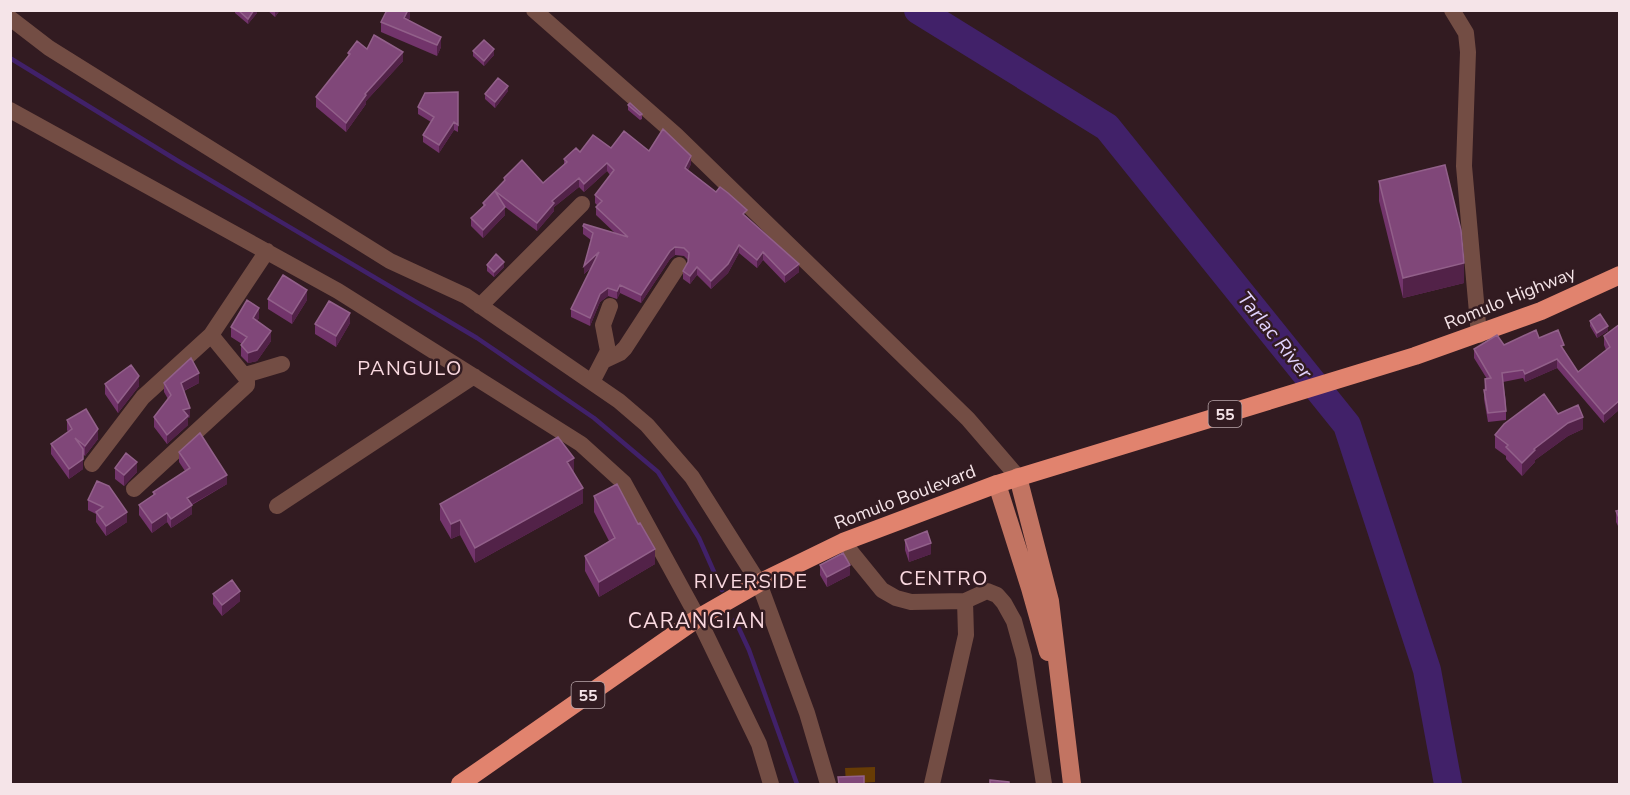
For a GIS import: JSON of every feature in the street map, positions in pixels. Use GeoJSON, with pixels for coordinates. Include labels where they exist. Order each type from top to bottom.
{"type":"FeatureCollection","features":[{"type":"Feature","properties":{"kind":"highway","name":"Romulo Highway"},"geometry":{"type":"LineString","coordinates":[[1416,356],[1541,311],[1620,274]]}},
{"type":"Feature","properties":{"kind":"highway","name":"Romulo Boulevard"},"geometry":{"type":"LineString","coordinates":[[460,784],[698,618],[759,583],[843,542],[997,484],[1416,356]]}},
{"type":"Feature","properties":{"kind":"main road"},"geometry":{"type":"LineString","coordinates":[[1027,475],[1056,639],[1072,784]]}},
{"type":"Feature","properties":{"kind":"main road"},"geometry":{"type":"LineString","coordinates":[[997,484],[1047,649],[1058,670]]}},
{"type":"Feature","properties":{"kind":"street"},"geometry":{"type":"LineString","coordinates":[[534,10],[676,135],[1027,475]]}},
{"type":"Feature","properties":{"kind":"street"},"geometry":{"type":"LineString","coordinates":[[1452,10],[1466,33],[1468,52],[1464,166],[1479,335]]}},
{"type":"Feature","properties":{"kind":"street"},"geometry":{"type":"LineString","coordinates":[[10,18],[49,48],[390,261],[466,296],[619,401],[647,425],[692,477],[759,583],[807,713],[828,784]]}},
{"type":"Feature","properties":{"kind":"street"},"geometry":{"type":"LineString","coordinates":[[10,110],[338,291],[581,444],[624,483],[698,618],[759,744],[771,784]]}},
{"type":"Feature","properties":{"kind":"street"},"geometry":{"type":"LineString","coordinates":[[480,306],[582,204]]}},
{"type":"Feature","properties":{"kind":"street"},"geometry":{"type":"LineString","coordinates":[[92,464],[143,397],[211,335],[267,250]]}},
{"type":"Feature","properties":{"kind":"street"},"geometry":{"type":"LineString","coordinates":[[603,361],[625,348],[679,265]]}},
{"type":"Feature","properties":{"kind":"street"},"geometry":{"type":"LineString","coordinates":[[592,382],[608,347],[603,333],[603,320],[610,306]]}},
{"type":"Feature","properties":{"kind":"street"},"geometry":{"type":"LineString","coordinates":[[134,489],[247,385],[247,379],[211,335]]}},
{"type":"Feature","properties":{"kind":"street"},"geometry":{"type":"LineString","coordinates":[[244,375],[282,364]]}},
{"type":"Feature","properties":{"kind":"street"},"geometry":{"type":"LineString","coordinates":[[277,506],[474,376]]}},
{"type":"Feature","properties":{"kind":"street"},"geometry":{"type":"LineString","coordinates":[[843,542],[882,590],[896,598],[911,602],[964,601],[987,591],[997,595],[1004,603],[1014,621],[1024,657],[1044,784]]}},
{"type":"Feature","properties":{"kind":"street"},"geometry":{"type":"LineString","coordinates":[[932,784],[966,635],[964,601]]}},
{"type":"Feature","properties":{"kind":"shaded area"},"geometry":{"type":"Polygon","coordinates":[[[875,767],[875,782],[846,784],[845,768],[875,767]]]}},
{"type":"Feature","properties":{"kind":"building"},"geometry":{"type":"Polygon","coordinates":[[[238,10],[254,10],[248,19],[238,10]]]}},
{"type":"Feature","properties":{"kind":"building"},"geometry":{"type":"Polygon","coordinates":[[[387,10],[408,10],[404,18],[441,37],[437,45],[381,22],[387,10]]]}},
{"type":"Feature","properties":{"kind":"building"},"geometry":{"type":"Polygon","coordinates":[[[374,35],[403,52],[365,94],[346,123],[316,97],[350,54],[348,53],[357,41],[367,49],[374,35]]]}},
{"type":"Feature","properties":{"kind":"building"},"geometry":{"type":"Polygon","coordinates":[[[484,40],[494,49],[484,61],[473,51],[484,40]]]}},
{"type":"Feature","properties":{"kind":"building"},"geometry":{"type":"Polygon","coordinates":[[[498,78],[508,86],[495,102],[485,94],[498,78]]]}},
{"type":"Feature","properties":{"kind":"building"},"geometry":{"type":"Polygon","coordinates":[[[458,92],[458,125],[454,122],[439,145],[423,135],[434,117],[418,107],[425,93],[458,92]]]}},
{"type":"Feature","properties":{"kind":"building"},"geometry":{"type":"Polygon","coordinates":[[[630,103],[642,114],[640,115],[628,105],[630,103]]]}},
{"type":"Feature","properties":{"kind":"building"},"geometry":{"type":"Polygon","coordinates":[[[663,129],[691,156],[685,168],[716,192],[720,187],[728,193],[747,210],[743,214],[799,264],[785,275],[763,252],[757,260],[739,245],[728,264],[711,281],[697,267],[690,276],[683,271],[688,262],[689,253],[684,248],[675,247],[641,295],[620,285],[617,291],[608,288],[600,294],[590,318],[571,309],[599,252],[584,266],[593,233],[583,226],[584,224],[628,237],[596,207],[602,201],[595,195],[614,170],[607,163],[584,184],[579,178],[552,201],[554,203],[537,223],[495,191],[505,207],[483,230],[471,218],[485,205],[483,203],[522,160],[543,183],[567,162],[564,159],[576,148],[580,152],[593,135],[611,148],[624,131],[649,151],[663,129]]]}},
{"type":"Feature","properties":{"kind":"building"},"geometry":{"type":"Polygon","coordinates":[[[1445,165],[1461,230],[1464,263],[1403,278],[1379,181],[1445,165]]]}},
{"type":"Feature","properties":{"kind":"building"},"geometry":{"type":"Polygon","coordinates":[[[496,254],[504,262],[494,272],[487,265],[496,254]]]}},
{"type":"Feature","properties":{"kind":"building"},"geometry":{"type":"Polygon","coordinates":[[[283,275],[307,290],[292,314],[268,299],[283,275]]]}},
{"type":"Feature","properties":{"kind":"building"},"geometry":{"type":"Polygon","coordinates":[[[247,300],[259,308],[253,318],[271,331],[257,350],[248,353],[241,345],[247,337],[231,327],[247,300]]]}},
{"type":"Feature","properties":{"kind":"building"},"geometry":{"type":"Polygon","coordinates":[[[329,301],[350,313],[336,336],[315,324],[329,301]]]}},
{"type":"Feature","properties":{"kind":"building"},"geometry":{"type":"Polygon","coordinates":[[[1600,314],[1608,326],[1597,333],[1590,321],[1600,314]]]}},
{"type":"Feature","properties":{"kind":"building"},"geometry":{"type":"Polygon","coordinates":[[[1620,324],[1620,400],[1604,414],[1557,359],[1525,374],[1523,370],[1502,373],[1506,411],[1488,413],[1484,390],[1486,390],[1485,379],[1491,378],[1474,349],[1497,335],[1504,345],[1536,330],[1539,338],[1558,330],[1564,345],[1561,346],[1578,372],[1610,347],[1604,336],[1620,324]]]}},
{"type":"Feature","properties":{"kind":"building"},"geometry":{"type":"Polygon","coordinates":[[[191,358],[199,373],[181,383],[190,408],[183,410],[188,416],[167,435],[154,417],[171,395],[164,383],[191,358]]]}},
{"type":"Feature","properties":{"kind":"building"},"geometry":{"type":"Polygon","coordinates":[[[131,365],[139,376],[118,403],[105,384],[131,365]]]}},
{"type":"Feature","properties":{"kind":"building"},"geometry":{"type":"Polygon","coordinates":[[[1544,394],[1558,414],[1578,405],[1583,417],[1568,423],[1534,449],[1522,463],[1506,447],[1508,445],[1495,435],[1504,424],[1544,394]]]}},
{"type":"Feature","properties":{"kind":"building"},"geometry":{"type":"Polygon","coordinates":[[[86,409],[98,429],[85,446],[75,438],[83,449],[83,459],[69,469],[51,444],[72,429],[67,420],[86,409]]]}},
{"type":"Feature","properties":{"kind":"building"},"geometry":{"type":"Polygon","coordinates":[[[200,433],[227,475],[187,498],[192,505],[171,519],[167,513],[152,523],[139,505],[155,494],[153,492],[190,468],[179,452],[200,433]]]}},
{"type":"Feature","properties":{"kind":"building"},"geometry":{"type":"Polygon","coordinates":[[[558,437],[574,458],[567,462],[583,488],[475,548],[460,520],[451,524],[440,504],[558,437]]]}},
{"type":"Feature","properties":{"kind":"building"},"geometry":{"type":"Polygon","coordinates":[[[126,453],[137,462],[124,475],[115,468],[126,453]]]}},
{"type":"Feature","properties":{"kind":"building"},"geometry":{"type":"Polygon","coordinates":[[[97,481],[109,486],[127,512],[106,526],[96,512],[103,507],[88,500],[97,481]]]}},
{"type":"Feature","properties":{"kind":"building"},"geometry":{"type":"Polygon","coordinates":[[[617,484],[638,524],[640,523],[655,549],[599,582],[585,556],[615,538],[594,496],[617,484]]]}},
{"type":"Feature","properties":{"kind":"building"},"geometry":{"type":"Polygon","coordinates":[[[927,531],[931,543],[909,551],[905,540],[927,531]]]}},
{"type":"Feature","properties":{"kind":"building"},"geometry":{"type":"Polygon","coordinates":[[[843,553],[850,565],[827,577],[820,565],[843,553]]]}},
{"type":"Feature","properties":{"kind":"building"},"geometry":{"type":"Polygon","coordinates":[[[232,580],[240,591],[222,605],[213,594],[232,580]]]}},
{"type":"Feature","properties":{"kind":"building"},"geometry":{"type":"Polygon","coordinates":[[[864,776],[864,784],[839,784],[838,777],[864,776]]]}},
{"type":"Feature","properties":{"kind":"building"},"geometry":{"type":"Polygon","coordinates":[[[990,780],[1009,782],[1009,784],[990,784],[990,780]]]}},
{"type":"Feature","properties":{"kind":"waterway","name":"Tarlac River"},"geometry":{"type":"LineString","coordinates":[[918,10],[1107,127],[1347,425],[1427,670],[1448,784]]}},
{"type":"Feature","properties":{"kind":"waterway"},"geometry":{"type":"LineString","coordinates":[[10,58],[178,161],[477,338],[594,418],[658,472],[699,538],[722,590]]}},
{"type":"Feature","properties":{"kind":"waterway"},"geometry":{"type":"LineString","coordinates":[[735,620],[749,650],[797,784]]}},
{"type":"Feature","properties":{"kind":"district","name":"PANGULO"},"geometry":{"type":"Point","coordinates":[410,368]}},
{"type":"Feature","properties":{"kind":"district","name":"CENTRO"},"geometry":{"type":"Point","coordinates":[944,578]}},
{"type":"Feature","properties":{"kind":"district","name":"RIVERSIDE"},"geometry":{"type":"Point","coordinates":[751,581]}},
{"type":"Feature","properties":{"kind":"district","name":"CARANGIAN"},"geometry":{"type":"Point","coordinates":[697,621]}}]}
